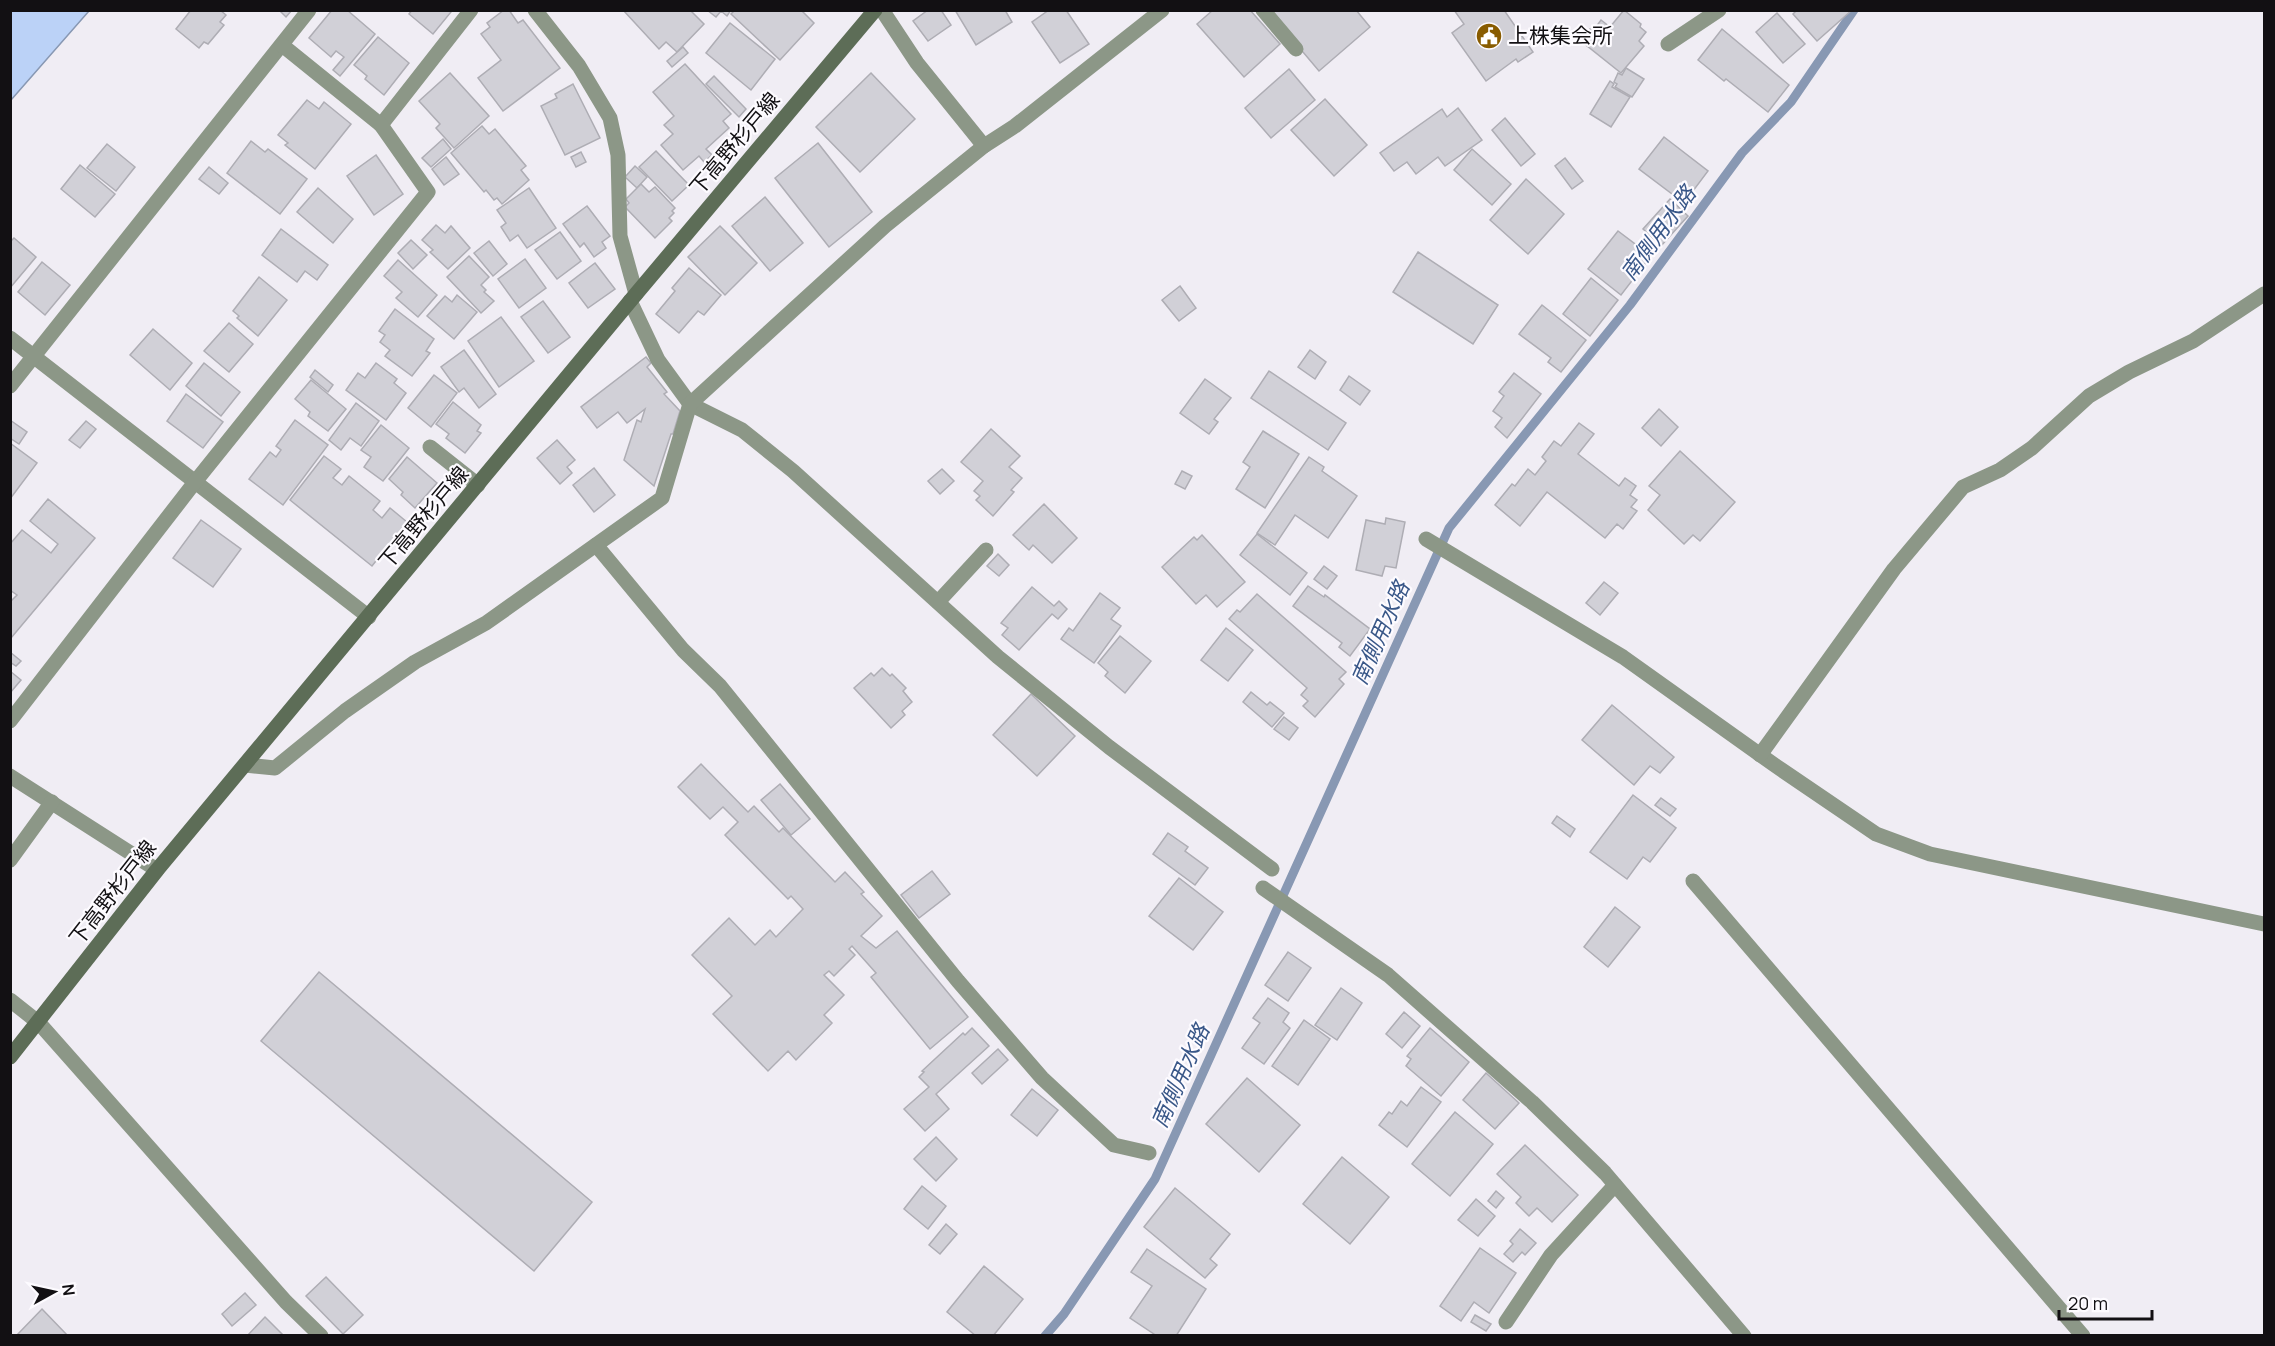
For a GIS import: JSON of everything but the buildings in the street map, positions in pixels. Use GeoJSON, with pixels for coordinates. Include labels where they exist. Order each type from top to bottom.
{"type":"FeatureCollection","features":[{"type":"Feature","properties":{"kind":"main road","name":"下高野杉戸線"},"geometry":{"type":"LineString","coordinates":[[10,1057],[157,870],[875,10]]}},
{"type":"Feature","properties":{"kind":"street"},"geometry":{"type":"LineString","coordinates":[[10,386],[309,10]]}},
{"type":"Feature","properties":{"kind":"street"},"geometry":{"type":"LineString","coordinates":[[381,125],[471,10]]}},
{"type":"Feature","properties":{"kind":"street"},"geometry":{"type":"LineString","coordinates":[[535,10],[579,66],[610,118],[618,154],[620,236],[633,298],[658,360],[690,404],[742,430],[793,471],[998,657],[1109,747],[1272,869]]}},
{"type":"Feature","properties":{"kind":"street"},"geometry":{"type":"LineString","coordinates":[[882,10],[917,63],[984,146]]}},
{"type":"Feature","properties":{"kind":"street"},"geometry":{"type":"LineString","coordinates":[[1263,10],[1296,49]]}},
{"type":"Feature","properties":{"kind":"street"},"geometry":{"type":"LineString","coordinates":[[1668,44],[1719,10]]}},
{"type":"Feature","properties":{"kind":"street"},"geometry":{"type":"LineString","coordinates":[[244,765],[276,768],[345,711],[406,668],[486,623],[662,498],[690,404],[885,226],[984,146],[1015,126],[1158,12]]}},
{"type":"Feature","properties":{"kind":"street"},"geometry":{"type":"LineString","coordinates":[[10,721],[195,482],[428,192],[381,125],[282,45]]}},
{"type":"Feature","properties":{"kind":"street"},"geometry":{"type":"LineString","coordinates":[[1760,755],[1894,569],[1963,487],[2000,470],[2032,448],[2089,396],[2129,372],[2193,341],[2265,294]]}},
{"type":"Feature","properties":{"kind":"street"},"geometry":{"type":"LineString","coordinates":[[10,338],[369,617]]}},
{"type":"Feature","properties":{"kind":"street"},"geometry":{"type":"LineString","coordinates":[[430,447],[478,485]]}},
{"type":"Feature","properties":{"kind":"street"},"geometry":{"type":"LineString","coordinates":[[1426,539],[1623,657],[1876,834],[1930,854],[2265,924]]}},
{"type":"Feature","properties":{"kind":"street"},"geometry":{"type":"LineString","coordinates":[[596,545],[683,650],[720,686],[958,981],[1042,1078],[1114,1145],[1149,1153]]}},
{"type":"Feature","properties":{"kind":"street"},"geometry":{"type":"LineString","coordinates":[[938,602],[986,550]]}},
{"type":"Feature","properties":{"kind":"street"},"geometry":{"type":"LineString","coordinates":[[10,776],[157,870]]}},
{"type":"Feature","properties":{"kind":"street"},"geometry":{"type":"LineString","coordinates":[[10,860],[52,802]]}},
{"type":"Feature","properties":{"kind":"street"},"geometry":{"type":"LineString","coordinates":[[1693,881],[2083,1335]]}},
{"type":"Feature","properties":{"kind":"street"},"geometry":{"type":"LineString","coordinates":[[1263,888],[1388,975],[1532,1102],[1615,1185],[1744,1335]]}},
{"type":"Feature","properties":{"kind":"street"},"geometry":{"type":"LineString","coordinates":[[10,1000],[39,1023],[286,1302],[321,1335]]}},
{"type":"Feature","properties":{"kind":"street"},"geometry":{"type":"LineString","coordinates":[[1506,1322],[1551,1255],[1615,1185]]}},
{"type":"Feature","properties":{"kind":"water"},"geometry":{"type":"Polygon","coordinates":[[[10,11],[89,11],[11,100],[10,11]]]}},
{"type":"Feature","properties":{"kind":"waterway","name":"南側用水路"},"geometry":{"type":"LineString","coordinates":[[1045,1336],[1064,1314],[1155,1179],[1449,528],[1630,305],[1742,153],[1791,102],[1854,10]]}},
{"type":"Feature","properties":{"kind":"place","name":"上株集会所"},"geometry":{"type":"Point","coordinates":[1489,36]}}]}
